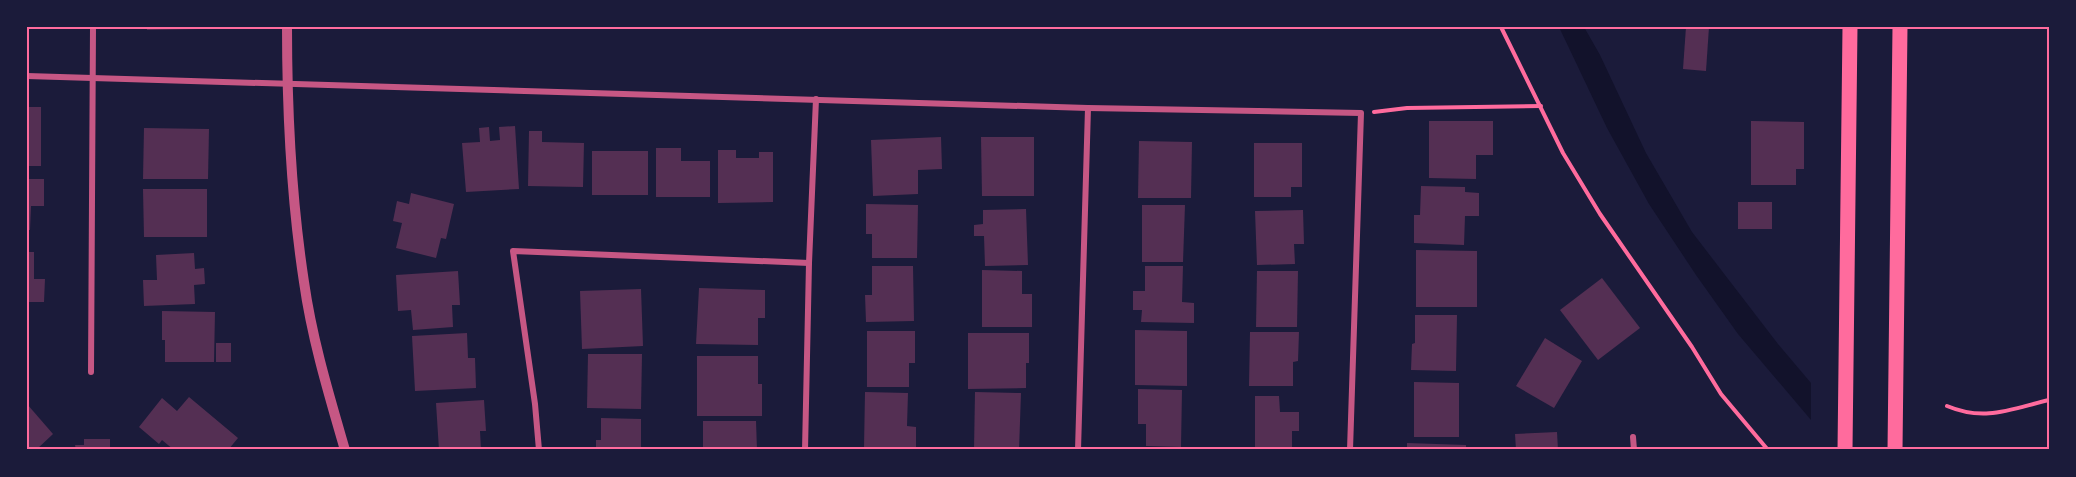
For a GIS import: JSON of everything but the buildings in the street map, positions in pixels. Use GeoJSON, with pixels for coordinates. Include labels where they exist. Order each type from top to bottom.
{"type":"FeatureCollection","features":[{"type":"Feature","properties":{"kind":"main road"},"geometry":{"type":"LineString","coordinates":[[1845,450],[1850,27]]}},
{"type":"Feature","properties":{"kind":"main road"},"geometry":{"type":"LineString","coordinates":[[1895,450],[1900,27]]}},
{"type":"Feature","properties":{"kind":"street"},"geometry":{"type":"LineString","coordinates":[[91,372],[93,27]]}},
{"type":"Feature","properties":{"kind":"street"},"geometry":{"type":"LineString","coordinates":[[287,27],[289,154],[304,284],[328,391],[345,450]]}},
{"type":"Feature","properties":{"kind":"street"},"geometry":{"type":"LineString","coordinates":[[27,76],[1088,108],[1361,113],[1350,450]]}},
{"type":"Feature","properties":{"kind":"street"},"geometry":{"type":"LineString","coordinates":[[805,450],[809,263],[816,99]]}},
{"type":"Feature","properties":{"kind":"street"},"geometry":{"type":"LineString","coordinates":[[1078,450],[1088,108]]}},
{"type":"Feature","properties":{"kind":"street"},"geometry":{"type":"LineString","coordinates":[[538,450],[535,404],[513,251],[809,263]]}},
{"type":"Feature","properties":{"kind":"street"},"geometry":{"type":"LineString","coordinates":[[1633,437],[1634,450]]}},
{"type":"Feature","properties":{"kind":"path"},"geometry":{"type":"LineString","coordinates":[[1501,27],[1563,153],[1600,214],[1721,394],[1768,450]]}},
{"type":"Feature","properties":{"kind":"path"},"geometry":{"type":"LineString","coordinates":[[1361,113],[1407,108],[1541,106]]}},
{"type":"Feature","properties":{"kind":"path"},"geometry":{"type":"LineString","coordinates":[[1947,406],[1974,415],[1990,414],[2049,400]]}},
{"type":"Feature","properties":{"kind":"shaded area"},"geometry":{"type":"Polygon","coordinates":[[[1559,27],[1584,27],[1600,55],[1646,153],[1692,232],[1811,383],[1811,420],[1738,334],[1649,204],[1607,128],[1559,27]]]}}]}
